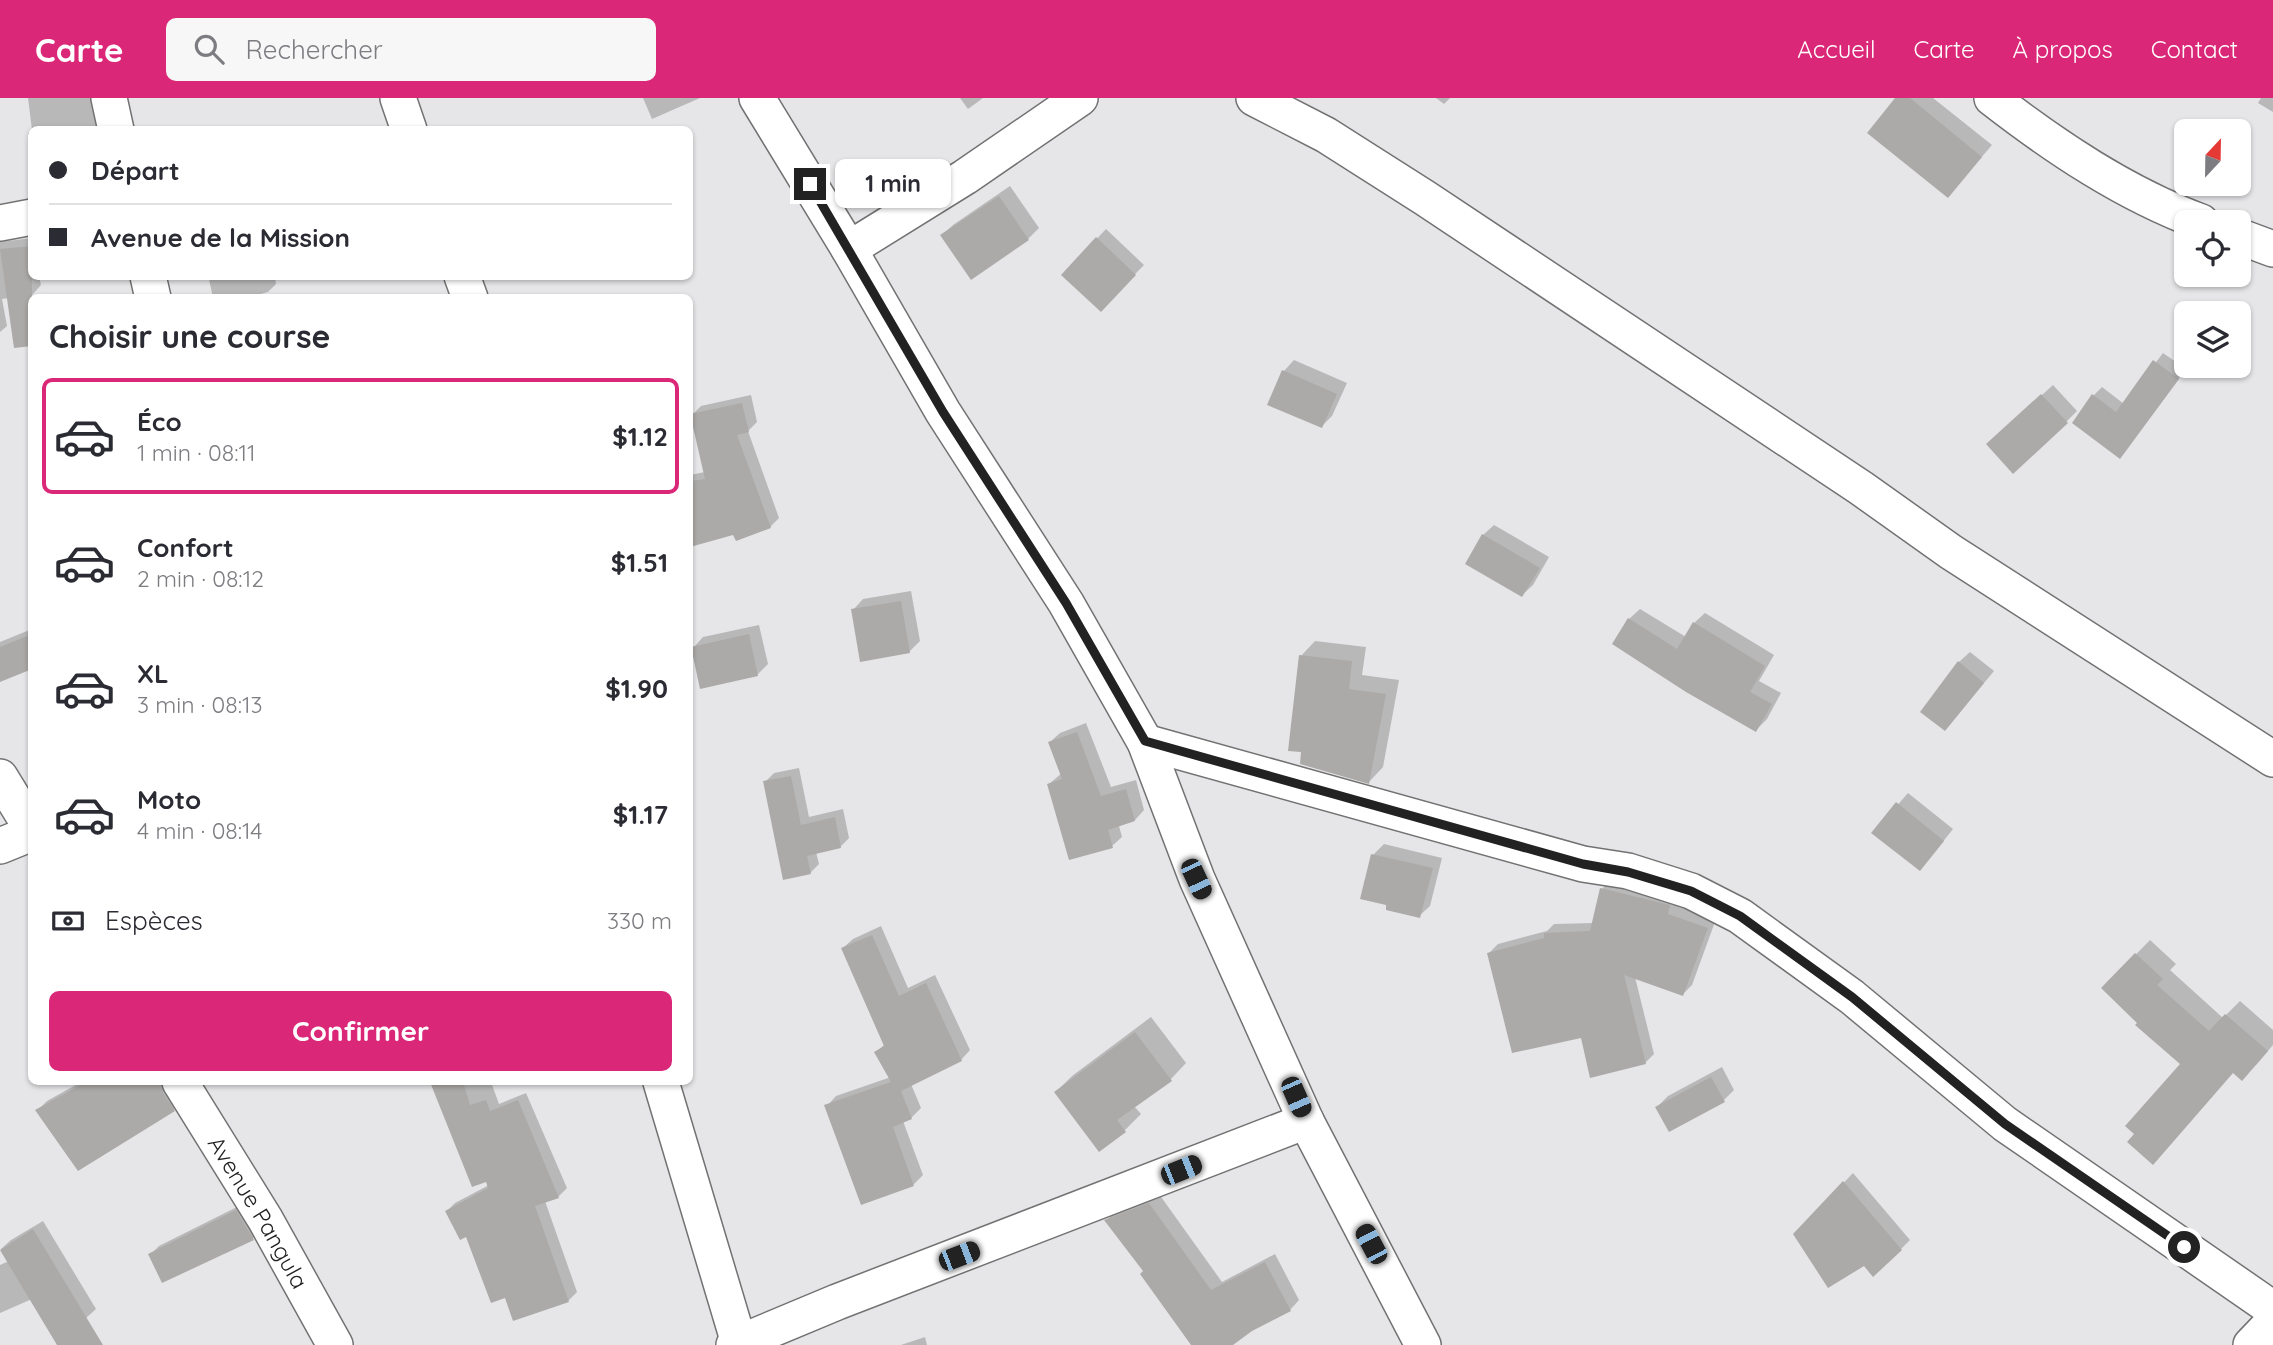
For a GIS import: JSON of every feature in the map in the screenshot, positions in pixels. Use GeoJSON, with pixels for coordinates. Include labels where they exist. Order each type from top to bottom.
{"type":"FeatureCollection","features":[{"type":"Feature","properties":{"kind":"street"},"geometry":{"type":"LineString","coordinates":[[109,98],[115,126]]}},
{"type":"Feature","properties":{"kind":"street"},"geometry":{"type":"LineString","coordinates":[[398,98],[408,126]]}},
{"type":"Feature","properties":{"kind":"street"},"geometry":{"type":"LineString","coordinates":[[757,98],[849,249],[943,412],[1066,603],[1145,741],[1196,879],[1306,1121],[1423,1345]]}},
{"type":"Feature","properties":{"kind":"street"},"geometry":{"type":"LineString","coordinates":[[849,249],[965,177],[1080,98]]}},
{"type":"Feature","properties":{"kind":"street"},"geometry":{"type":"LineString","coordinates":[[1254,98],[1326,135],[1392,177],[1861,488],[1951,551],[2273,759]]}},
{"type":"Feature","properties":{"kind":"street"},"geometry":{"type":"LineString","coordinates":[[1992,98],[2029,127],[2104,174],[2174,210]]}},
{"type":"Feature","properties":{"kind":"street"},"geometry":{"type":"LineString","coordinates":[[0,223],[28,218]]}},
{"type":"Feature","properties":{"kind":"street"},"geometry":{"type":"LineString","coordinates":[[2251,241],[2273,249]]}},
{"type":"Feature","properties":{"kind":"street"},"geometry":{"type":"LineString","coordinates":[[1145,741],[1583,864],[1628,872],[1691,891],[1740,916],[1852,997],[2005,1124],[2273,1309]]}},
{"type":"Feature","properties":{"kind":"street"},"geometry":{"type":"LineString","coordinates":[[0,777],[28,824]]}},
{"type":"Feature","properties":{"kind":"street"},"geometry":{"type":"LineString","coordinates":[[0,846],[28,833]]}},
{"type":"Feature","properties":{"kind":"street","name":"Avenue Pangula"},"geometry":{"type":"LineString","coordinates":[[182,1085],[265,1219],[335,1345]]}},
{"type":"Feature","properties":{"kind":"street"},"geometry":{"type":"LineString","coordinates":[[662,1085],[737,1344],[837,1302],[1306,1121]]}},
{"type":"Feature","properties":{"kind":"street"},"geometry":{"type":"LineString","coordinates":[[2251,1345],[2273,1322]]}},
{"type":"Feature","properties":{"kind":"building"},"geometry":{"type":"Polygon","coordinates":[[[1895,98],[1910,98],[1982,157],[1948,198],[1867,133],[1895,98]]]}},
{"type":"Feature","properties":{"kind":"building"},"geometry":{"type":"Polygon","coordinates":[[[999,196],[1029,240],[971,280],[940,235],[999,196]]]}},
{"type":"Feature","properties":{"kind":"building"},"geometry":{"type":"Polygon","coordinates":[[[1096,237],[1136,275],[1101,312],[1061,275],[1096,237]]]}},
{"type":"Feature","properties":{"kind":"building"},"geometry":{"type":"Polygon","coordinates":[[[28,246],[28,280],[32,280],[32,294],[28,294],[28,346],[14,348],[0,249],[28,246]]]}},
{"type":"Feature","properties":{"kind":"building"},"geometry":{"type":"Polygon","coordinates":[[[2153,360],[2174,378],[2179,379],[2120,459],[2072,423],[2092,394],[2116,412],[2153,360]]]}},
{"type":"Feature","properties":{"kind":"building"},"geometry":{"type":"Polygon","coordinates":[[[1282,370],[1337,394],[1322,428],[1267,405],[1282,370]]]}},
{"type":"Feature","properties":{"kind":"building"},"geometry":{"type":"Polygon","coordinates":[[[2041,394],[2068,423],[2013,474],[1986,444],[2041,394]]]}},
{"type":"Feature","properties":{"kind":"building"},"geometry":{"type":"Polygon","coordinates":[[[742,403],[749,432],[737,435],[771,528],[736,541],[733,535],[693,546],[693,481],[705,479],[693,427],[693,413],[742,403]]]}},
{"type":"Feature","properties":{"kind":"building"},"geometry":{"type":"Polygon","coordinates":[[[1482,534],[1540,568],[1522,597],[1465,564],[1482,534]]]}},
{"type":"Feature","properties":{"kind":"building"},"geometry":{"type":"Polygon","coordinates":[[[901,601],[910,653],[860,662],[851,609],[901,601]]]}},
{"type":"Feature","properties":{"kind":"building"},"geometry":{"type":"Polygon","coordinates":[[[1628,618],[1677,649],[1693,622],[1765,666],[1750,692],[1772,704],[1756,732],[1686,692],[1612,644],[1628,618]]]}},
{"type":"Feature","properties":{"kind":"building"},"geometry":{"type":"Polygon","coordinates":[[[749,634],[758,676],[700,689],[693,647],[749,634]]]}},
{"type":"Feature","properties":{"kind":"building"},"geometry":{"type":"Polygon","coordinates":[[[28,636],[28,671],[0,682],[0,647],[28,636]]]}},
{"type":"Feature","properties":{"kind":"building"},"geometry":{"type":"Polygon","coordinates":[[[1299,655],[1352,661],[1349,689],[1386,694],[1369,784],[1300,764],[1301,752],[1288,751],[1299,655]]]}},
{"type":"Feature","properties":{"kind":"building"},"geometry":{"type":"Polygon","coordinates":[[[1958,661],[1984,683],[1945,731],[1920,712],[1958,661]]]}},
{"type":"Feature","properties":{"kind":"building"},"geometry":{"type":"Polygon","coordinates":[[[1077,732],[1101,796],[1126,789],[1135,821],[1108,830],[1113,848],[1069,860],[1047,784],[1062,779],[1048,742],[1077,732]]]}},
{"type":"Feature","properties":{"kind":"building"},"geometry":{"type":"Polygon","coordinates":[[[791,776],[801,825],[835,817],[841,848],[807,856],[811,874],[783,880],[763,781],[791,776]]]}},
{"type":"Feature","properties":{"kind":"building"},"geometry":{"type":"Polygon","coordinates":[[[1896,802],[1944,841],[1920,871],[1871,833],[1896,802]]]}},
{"type":"Feature","properties":{"kind":"building"},"geometry":{"type":"Polygon","coordinates":[[[1371,854],[1433,868],[1420,918],[1386,910],[1386,905],[1360,899],[1371,854]]]}},
{"type":"Feature","properties":{"kind":"building"},"geometry":{"type":"Polygon","coordinates":[[[1600,888],[1670,905],[1668,914],[1708,928],[1683,996],[1624,975],[1646,1064],[1590,1078],[1581,1038],[1512,1053],[1487,953],[1544,938],[1544,933],[1590,931],[1600,888]]]}},
{"type":"Feature","properties":{"kind":"building"},"geometry":{"type":"Polygon","coordinates":[[[872,935],[899,996],[926,983],[962,1061],[901,1091],[912,1119],[893,1127],[914,1186],[861,1205],[824,1105],[891,1082],[874,1052],[884,1046],[841,948],[872,935]]]}},
{"type":"Feature","properties":{"kind":"building"},"geometry":{"type":"Polygon","coordinates":[[[2135,953],[2163,979],[2157,985],[2209,1031],[2225,1014],[2268,1051],[2242,1081],[2233,1073],[2153,1165],[2127,1142],[2134,1134],[2125,1126],[2180,1064],[2135,1025],[2137,1023],[2101,988],[2135,953]]]}},
{"type":"Feature","properties":{"kind":"building"},"geometry":{"type":"Polygon","coordinates":[[[1135,1032],[1172,1081],[1117,1120],[1126,1132],[1099,1152],[1054,1092],[1135,1032]]]}},
{"type":"Feature","properties":{"kind":"building"},"geometry":{"type":"Polygon","coordinates":[[[1711,1077],[1725,1102],[1669,1132],[1655,1107],[1711,1077]]]}},
{"type":"Feature","properties":{"kind":"building"},"geometry":{"type":"Polygon","coordinates":[[[81,1085],[161,1085],[175,1111],[78,1171],[35,1110],[81,1085]]]}},
{"type":"Feature","properties":{"kind":"building"},"geometry":{"type":"Polygon","coordinates":[[[431,1085],[464,1085],[470,1105],[486,1100],[490,1111],[518,1100],[559,1198],[535,1206],[569,1302],[513,1321],[505,1298],[491,1303],[466,1237],[460,1240],[445,1211],[488,1188],[486,1182],[472,1187],[431,1085]]]}},
{"type":"Feature","properties":{"kind":"building"},"geometry":{"type":"Polygon","coordinates":[[[1843,1181],[1902,1250],[1873,1277],[1864,1266],[1828,1288],[1793,1234],[1843,1181]]]}},
{"type":"Feature","properties":{"kind":"building"},"geometry":{"type":"Polygon","coordinates":[[[1149,1203],[1211,1290],[1265,1262],[1291,1311],[1252,1331],[1233,1345],[1191,1345],[1140,1274],[1143,1271],[1104,1220],[1149,1203]]]}},
{"type":"Feature","properties":{"kind":"building"},"geometry":{"type":"Polygon","coordinates":[[[236,1210],[254,1240],[162,1283],[148,1254],[236,1210]]]}},
{"type":"Feature","properties":{"kind":"building"},"geometry":{"type":"Polygon","coordinates":[[[33,1229],[103,1345],[57,1345],[0,1250],[33,1229]]]}},
{"type":"Feature","properties":{"kind":"route"},"geometry":{"type":"LineString","coordinates":[[810,184],[943,412],[1066,603],[1145,741],[1583,864],[1628,872],[1691,891],[1740,916],[1852,997],[2005,1124],[2184,1247]]}}]}
